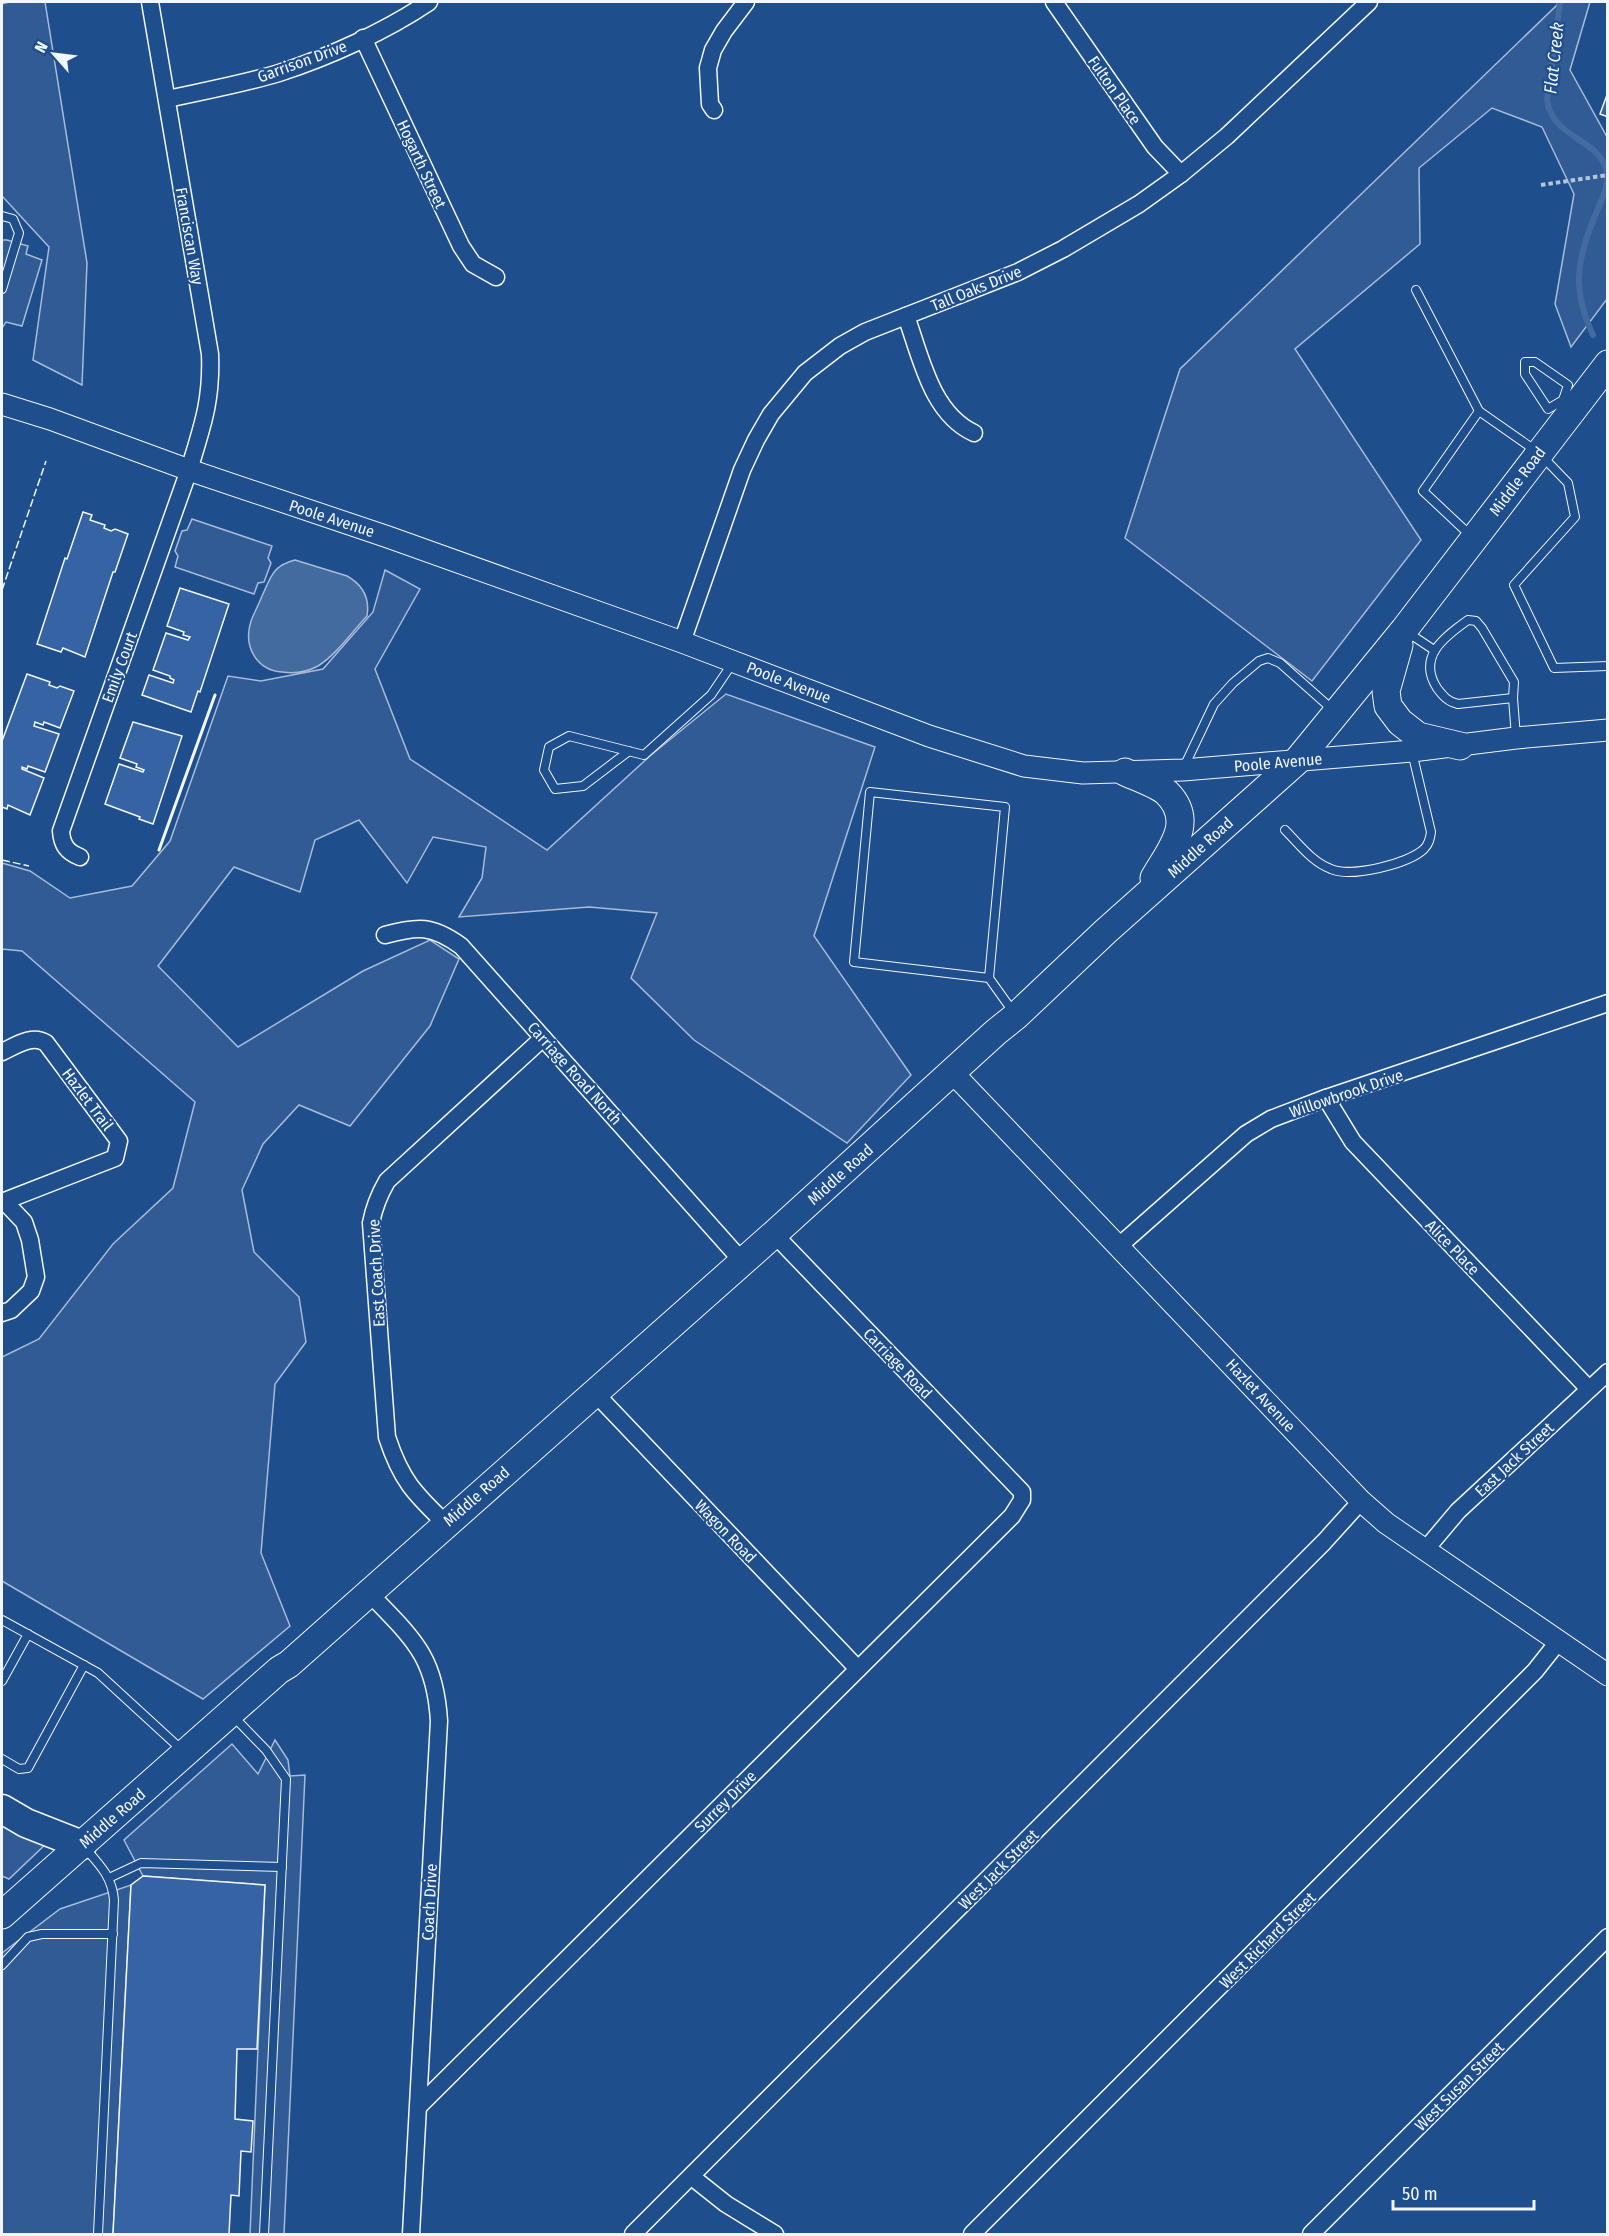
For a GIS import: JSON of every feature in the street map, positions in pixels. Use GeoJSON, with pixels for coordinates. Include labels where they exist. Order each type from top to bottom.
{"type":"FeatureCollection","features":[{"type":"Feature","properties":{"kind":"highway"},"geometry":{"type":"LineString","coordinates":[[2,1809],[26,1823],[82,1845]]}},
{"type":"Feature","properties":{"kind":"main road","name":"Middle Road"},"geometry":{"type":"LineString","coordinates":[[2,1916],[774,1234],[1297,761],[1404,630],[1539,453],[1563,401],[1608,364]]}},
{"type":"Feature","properties":{"kind":"main road"},"geometry":{"type":"LineString","coordinates":[[1404,630],[1386,691],[1388,706],[1400,722],[1418,736],[1460,746]]}},
{"type":"Feature","properties":{"kind":"main road"},"geometry":{"type":"LineString","coordinates":[[1125,772],[1167,792],[1180,812],[1182,824],[1175,842],[1141,900]]}},
{"type":"Feature","properties":{"kind":"street","name":"Franciscan Way"},"geometry":{"type":"LineString","coordinates":[[150,2],[210,354],[211,384],[207,413],[189,470]]}},
{"type":"Feature","properties":{"kind":"street","name":"Garrison Drive"},"geometry":{"type":"LineString","coordinates":[[167,99],[278,73],[363,38],[429,2]]}},
{"type":"Feature","properties":{"kind":"street"},"geometry":{"type":"LineString","coordinates":[[714,110],[710,104],[708,68],[713,50],[746,2]]}},
{"type":"Feature","properties":{"kind":"street","name":"Fulton Place"},"geometry":{"type":"LineString","coordinates":[[1054,2],[1155,147],[1181,174]]}},
{"type":"Feature","properties":{"kind":"street","name":"Tall Oaks Drive"},"geometry":{"type":"LineString","coordinates":[[682,642],[742,470],[771,414],[805,373],[840,346],[865,332],[983,287],[1063,249],[1139,204],[1181,174],[1227,136],[1369,2]]}},
{"type":"Feature","properties":{"kind":"street","name":"Hogarth Street"},"geometry":{"type":"LineString","coordinates":[[363,38],[461,246],[473,264],[496,277]]}},
{"type":"Feature","properties":{"kind":"street"},"geometry":{"type":"LineString","coordinates":[[906,316],[934,392],[949,416],[974,433]]}},
{"type":"Feature","properties":{"kind":"street","name":"Poole Avenue"},"geometry":{"type":"LineString","coordinates":[[2,404],[388,537],[734,661],[929,736],[1024,766],[1054,771],[1183,770],[1412,751],[1516,738],[1608,730]]}},
{"type":"Feature","properties":{"kind":"street","name":"Emily Court"},"geometry":{"type":"LineString","coordinates":[[80,857],[66,848],[61,840],[61,831],[189,470]]}},
{"type":"Feature","properties":{"kind":"street","name":"Carriage Road North"},"geometry":{"type":"LineString","coordinates":[[385,935],[412,928],[440,932],[461,946],[742,1261]]}},
{"type":"Feature","properties":{"kind":"street","name":"Willowbrook Drive"},"geometry":{"type":"LineString","coordinates":[[1119,1246],[1246,1134],[1271,1119],[1326,1098],[1608,1003]]}},
{"type":"Feature","properties":{"kind":"street","name":"East Coach Drive"},"geometry":{"type":"LineString","coordinates":[[446,1523],[411,1490],[395,1461],[387,1437],[371,1223],[373,1210],[387,1181],[543,1038]]}},
{"type":"Feature","properties":{"kind":"street","name":"Hazlet Trail"},"geometry":{"type":"LineString","coordinates":[[2,1052],[32,1039],[46,1043],[119,1141],[115,1158],[3,1201],[24,1222],[30,1240],[36,1277],[31,1291],[11,1310],[2,1313]]}},
{"type":"Feature","properties":{"kind":"street","name":"Hazlet Avenue"},"geometry":{"type":"LineString","coordinates":[[952,1072],[1361,1501],[1386,1523],[1608,1675]]}},
{"type":"Feature","properties":{"kind":"street","name":"Alice Place"},"geometry":{"type":"LineString","coordinates":[[1326,1098],[1353,1142],[1589,1389]]}},
{"type":"Feature","properties":{"kind":"street","name":"Carriage Road"},"geometry":{"type":"LineString","coordinates":[[774,1234],[1022,1492]]}},
{"type":"Feature","properties":{"kind":"street","name":"East Jack Street"},"geometry":{"type":"LineString","coordinates":[[1425,1549],[1458,1511],[1608,1372]]}},
{"type":"Feature","properties":{"kind":"street","name":"Wagon Road"},"geometry":{"type":"LineString","coordinates":[[594,1392],[858,1669]]}},
{"type":"Feature","properties":{"kind":"street","name":"Surrey Drive"},"geometry":{"type":"LineString","coordinates":[[419,2106],[1012,1516],[1022,1500],[1022,1492]]}},
{"type":"Feature","properties":{"kind":"street","name":"West Jack Street"},"geometry":{"type":"LineString","coordinates":[[633,2235],[1324,1542],[1361,1501]]}},
{"type":"Feature","properties":{"kind":"street","name":"Coach Drive"},"geometry":{"type":"LineString","coordinates":[[369,1593],[420,1650],[432,1673],[438,1698],[439,1721],[411,2235]]}},
{"type":"Feature","properties":{"kind":"street","name":"West Richard Street"},"geometry":{"type":"LineString","coordinates":[[972,2235],[1534,1671],[1558,1642]]}},
{"type":"Feature","properties":{"kind":"street","name":"West Susan Street"},"geometry":{"type":"LineString","coordinates":[[1311,2235],[1608,1937]]}},
{"type":"Feature","properties":{"kind":"street"},"geometry":{"type":"LineString","coordinates":[[692,2177],[726,2204],[775,2235]]}},
{"type":"Feature","properties":{"kind":"lane"},"geometry":{"type":"LineString","coordinates":[[2,216],[14,219],[20,232],[2,289]]}},
{"type":"Feature","properties":{"kind":"lane"},"geometry":{"type":"LineString","coordinates":[[1416,290],[1479,411],[1539,453],[1568,483],[1575,517],[1514,585],[1554,668],[1608,666]]}},
{"type":"Feature","properties":{"kind":"lane"},"geometry":{"type":"LineString","coordinates":[[1525,362],[1535,362],[1563,401],[1525,374],[1525,362]]}},
{"type":"Feature","properties":{"kind":"lane"},"geometry":{"type":"LineString","coordinates":[[1474,538],[1423,491],[1479,411]]}},
{"type":"Feature","properties":{"kind":"lane"},"geometry":{"type":"LineString","coordinates":[[1513,698],[1458,704],[1450,702],[1442,696],[1432,681],[1429,670],[1434,650],[1468,620],[1476,621],[1515,682],[1513,698],[1516,738]]}},
{"type":"Feature","properties":{"kind":"lane"},"geometry":{"type":"LineString","coordinates":[[1404,630],[1434,650]]}},
{"type":"Feature","properties":{"kind":"lane"},"geometry":{"type":"LineString","coordinates":[[1183,770],[1214,704],[1233,683],[1259,661],[1268,658],[1280,663],[1337,714]]}},
{"type":"Feature","properties":{"kind":"lane"},"geometry":{"type":"LineString","coordinates":[[629,751],[583,786],[555,789],[543,770],[549,747],[569,736],[629,751],[644,755],[711,695],[734,661]]}},
{"type":"Feature","properties":{"kind":"lane"},"geometry":{"type":"LineString","coordinates":[[1285,830],[1315,860],[1330,869],[1345,873],[1364,872],[1394,863],[1422,850],[1429,842],[1431,832],[1412,751]]}},
{"type":"Feature","properties":{"kind":"lane"},"geometry":{"type":"LineString","coordinates":[[989,978],[854,962],[870,792],[1005,807],[989,978],[1016,1016]]}},
{"type":"Feature","properties":{"kind":"lane"},"geometry":{"type":"LineString","coordinates":[[2,1620],[98,1673],[186,1753]]}},
{"type":"Feature","properties":{"kind":"lane"},"geometry":{"type":"LineString","coordinates":[[2,1681],[28,1634]]}},
{"type":"Feature","properties":{"kind":"lane"},"geometry":{"type":"LineString","coordinates":[[2,1759],[20,1768],[28,1767],[84,1665]]}},
{"type":"Feature","properties":{"kind":"lane"},"geometry":{"type":"LineString","coordinates":[[231,1713],[266,1750],[286,1779],[264,2235]]}},
{"type":"Feature","properties":{"kind":"lane"},"geometry":{"type":"LineString","coordinates":[[82,1845],[100,1864],[109,1878],[114,1899],[98,2235]]}},
{"type":"Feature","properties":{"kind":"lane"},"geometry":{"type":"LineString","coordinates":[[109,1878],[141,1863],[282,1867]]}},
{"type":"Feature","properties":{"kind":"lane"},"geometry":{"type":"LineString","coordinates":[[2,1965],[28,1937],[42,1934],[113,1934]]}},
{"type":"Feature","properties":{"kind":"path"},"geometry":{"type":"LineString","coordinates":[[1541,185],[1608,175]]}},
{"type":"Feature","properties":{"kind":"shaded area"},"geometry":{"type":"Polygon","coordinates":[[[45,2],[87,263],[82,385],[33,360],[49,247],[2,196],[2,4],[45,2]]]}},
{"type":"Feature","properties":{"kind":"shaded area"},"geometry":{"type":"Polygon","coordinates":[[[1558,2],[1590,2],[1570,70],[1607,137],[1607,299],[1571,347],[1555,304],[1574,194],[1542,127],[1492,108],[1419,168],[1420,244],[1295,349],[1421,540],[1312,681],[1125,538],[1180,369],[1558,2]]]}},
{"type":"Feature","properties":{"kind":"shaded area"},"geometry":{"type":"Polygon","coordinates":[[[2,240],[28,246],[26,254],[42,260],[22,326],[6,322],[2,328],[2,240]]]}},
{"type":"Feature","properties":{"kind":"shaded area"},"geometry":{"type":"Polygon","coordinates":[[[192,519],[272,546],[268,558],[271,563],[264,582],[258,583],[254,594],[175,567],[178,556],[175,551],[182,531],[187,530],[192,519]]]}},
{"type":"Feature","properties":{"kind":"shaded area"},"geometry":{"type":"Polygon","coordinates":[[[295,560],[347,576],[353,580],[364,593],[368,609],[367,616],[325,661],[305,671],[287,673],[265,667],[259,662],[250,648],[249,630],[252,618],[273,574],[281,565],[295,560]]]}},
{"type":"Feature","properties":{"kind":"shaded area"},"geometry":{"type":"Polygon","coordinates":[[[385,570],[420,589],[375,669],[410,759],[547,850],[651,755],[726,694],[875,747],[814,936],[911,1075],[847,1143],[694,1040],[631,978],[657,913],[589,907],[459,917],[482,878],[486,847],[433,837],[407,883],[359,820],[315,840],[300,892],[234,867],[158,966],[238,1047],[363,971],[430,940],[459,959],[430,1026],[350,1126],[299,1105],[263,1144],[242,1190],[254,1252],[299,1297],[306,1342],[275,1384],[261,1553],[290,1626],[203,1699],[2,1581],[2,1357],[39,1339],[113,1244],[173,1188],[195,1102],[22,951],[2,949],[2,863],[30,871],[70,898],[132,886],[170,841],[228,676],[261,681],[323,669],[373,612],[385,570]]]}},
{"type":"Feature","properties":{"kind":"shaded area"},"geometry":{"type":"Polygon","coordinates":[[[275,1740],[288,1760],[290,1776],[305,1775],[284,2234],[250,2234],[265,1885],[143,1876],[124,1840],[232,1744],[258,1774],[275,1740]]]}},
{"type":"Feature","properties":{"kind":"shaded area"},"geometry":{"type":"Polygon","coordinates":[[[2,1822],[48,1842],[9,1879],[2,1876],[2,1822]]]}},
{"type":"Feature","properties":{"kind":"shaded area"},"geometry":{"type":"Polygon","coordinates":[[[131,1885],[113,2234],[2,2234],[2,1953],[60,1909],[131,1885]]]}},
{"type":"Feature","properties":{"kind":"building"},"geometry":{"type":"Polygon","coordinates":[[[1608,92],[1608,117],[1600,114],[1608,92]]]}},
{"type":"Feature","properties":{"kind":"building"},"geometry":{"type":"Polygon","coordinates":[[[83,512],[92,515],[90,520],[105,525],[104,528],[128,534],[85,657],[63,648],[61,652],[37,644],[65,558],[67,559],[83,512]]]}},
{"type":"Feature","properties":{"kind":"building"},"geometry":{"type":"Polygon","coordinates":[[[180,588],[229,604],[200,692],[198,691],[191,712],[142,695],[149,675],[173,683],[174,680],[170,676],[153,670],[166,633],[188,640],[190,637],[183,635],[184,632],[167,626],[180,588]]]}},
{"type":"Feature","properties":{"kind":"building"},"geometry":{"type":"Polygon","coordinates":[[[27,674],[50,682],[49,685],[57,688],[60,686],[74,691],[60,728],[44,722],[43,725],[35,722],[34,726],[59,734],[45,772],[28,766],[27,769],[22,767],[44,778],[30,815],[8,805],[7,809],[2,807],[2,741],[27,674]]]}},
{"type":"Feature","properties":{"kind":"building"},"geometry":{"type":"Polygon","coordinates":[[[133,722],[182,736],[153,824],[105,804],[119,764],[143,772],[144,770],[136,767],[137,764],[120,758],[133,722]]]}},
{"type":"Feature","properties":{"kind":"building"},"geometry":{"type":"Polygon","coordinates":[[[143,1876],[265,1885],[257,2049],[237,2049],[235,2119],[253,2121],[251,2152],[241,2151],[239,2196],[231,2195],[229,2234],[113,2234],[131,1885],[143,1876]]]}},
{"type":"Feature","properties":{"kind":"waterway","name":"Flat Creek"},"geometry":{"type":"LineString","coordinates":[[1560,2],[1547,100],[1551,113],[1558,123],[1595,152],[1602,160],[1607,172],[1602,200],[1580,262],[1579,289],[1586,319],[1593,335]]}},
{"type":"Feature","properties":{"kind":"fence"},"geometry":{"type":"LineString","coordinates":[[2,590],[46,461]]}},
{"type":"Feature","properties":{"kind":"fence"},"geometry":{"type":"LineString","coordinates":[[2,860],[29,866]]}},
{"type":"Feature","properties":{"kind":"wall"},"geometry":{"type":"LineString","coordinates":[[159,850],[215,695]]}}]}
